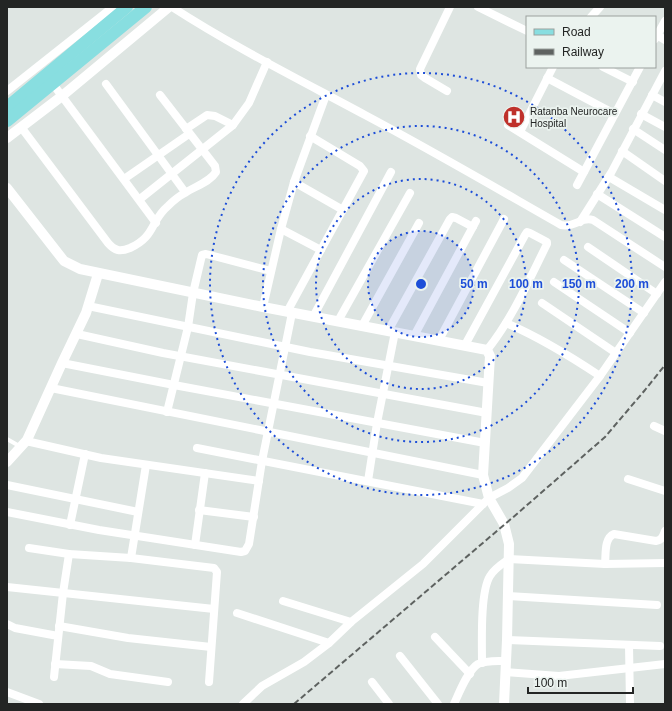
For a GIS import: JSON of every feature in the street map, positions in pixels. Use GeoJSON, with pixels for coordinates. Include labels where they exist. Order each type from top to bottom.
{"type":"FeatureCollection","features":[{"type":"Feature","properties":{"kind":"main road"},"geometry":{"type":"LineString","coordinates":[[7,107],[110,11],[127,7]]}},
{"type":"Feature","properties":{"kind":"main road"},"geometry":{"type":"LineString","coordinates":[[7,121],[146,7]]}},
{"type":"Feature","properties":{"kind":"street"},"geometry":{"type":"LineString","coordinates":[[7,138],[62,96],[169,7]]}},
{"type":"Feature","properties":{"kind":"street"},"geometry":{"type":"LineString","coordinates":[[172,7],[199,24],[326,95],[365,115],[561,224],[571,226],[587,219],[593,220],[665,267]]}},
{"type":"Feature","properties":{"kind":"street"},"geometry":{"type":"LineString","coordinates":[[447,91],[424,78],[421,75],[420,69],[450,7]]}},
{"type":"Feature","properties":{"kind":"street"},"geometry":{"type":"LineString","coordinates":[[478,7],[526,31]]}},
{"type":"Feature","properties":{"kind":"street"},"geometry":{"type":"LineString","coordinates":[[592,16],[600,7]]}},
{"type":"Feature","properties":{"kind":"street"},"geometry":{"type":"LineString","coordinates":[[7,91],[110,11]]}},
{"type":"Feature","properties":{"kind":"street"},"geometry":{"type":"LineString","coordinates":[[665,21],[656,37],[665,40]]}},
{"type":"Feature","properties":{"kind":"street"},"geometry":{"type":"LineString","coordinates":[[140,199],[233,125],[249,103],[267,62]]}},
{"type":"Feature","properties":{"kind":"street"},"geometry":{"type":"LineString","coordinates":[[520,132],[553,68]]}},
{"type":"Feature","properties":{"kind":"street"},"geometry":{"type":"LineString","coordinates":[[605,68],[633,82]]}},
{"type":"Feature","properties":{"kind":"street"},"geometry":{"type":"LineString","coordinates":[[577,185],[640,68]]}},
{"type":"Feature","properties":{"kind":"street"},"geometry":{"type":"LineString","coordinates":[[579,222],[609,177],[665,71]]}},
{"type":"Feature","properties":{"kind":"street"},"geometry":{"type":"LineString","coordinates":[[548,78],[615,114]]}},
{"type":"Feature","properties":{"kind":"street"},"geometry":{"type":"LineString","coordinates":[[53,84],[140,199],[156,223]]}},
{"type":"Feature","properties":{"kind":"street"},"geometry":{"type":"LineString","coordinates":[[106,84],[185,192]]}},
{"type":"Feature","properties":{"kind":"street"},"geometry":{"type":"LineString","coordinates":[[21,127],[112,248],[121,251],[138,244],[148,236],[164,210],[185,192],[212,178],[216,172],[215,166],[160,95]]}},
{"type":"Feature","properties":{"kind":"street"},"geometry":{"type":"LineString","coordinates":[[263,307],[281,229],[294,182],[326,95]]}},
{"type":"Feature","properties":{"kind":"street"},"geometry":{"type":"LineString","coordinates":[[652,95],[665,102]]}},
{"type":"Feature","properties":{"kind":"street"},"geometry":{"type":"LineString","coordinates":[[642,114],[665,127]]}},
{"type":"Feature","properties":{"kind":"street"},"geometry":{"type":"LineString","coordinates":[[124,179],[159,155],[207,115],[214,116],[233,125]]}},
{"type":"Feature","properties":{"kind":"street"},"geometry":{"type":"LineString","coordinates":[[508,125],[584,172]]}},
{"type":"Feature","properties":{"kind":"street"},"geometry":{"type":"LineString","coordinates":[[633,130],[665,150]]}},
{"type":"Feature","properties":{"kind":"street"},"geometry":{"type":"LineString","coordinates":[[7,512],[134,536],[241,552],[245,551],[249,544],[262,461],[286,347],[290,312],[364,170],[360,166],[310,136]]}},
{"type":"Feature","properties":{"kind":"street"},"geometry":{"type":"LineString","coordinates":[[622,151],[665,181]]}},
{"type":"Feature","properties":{"kind":"street"},"geometry":{"type":"LineString","coordinates":[[314,317],[391,172]]}},
{"type":"Feature","properties":{"kind":"street"},"geometry":{"type":"LineString","coordinates":[[609,177],[665,210]]}},
{"type":"Feature","properties":{"kind":"street"},"geometry":{"type":"LineString","coordinates":[[294,182],[343,210]]}},
{"type":"Feature","properties":{"kind":"street"},"geometry":{"type":"LineString","coordinates":[[7,188],[64,261],[80,269],[98,274],[263,307],[487,350]]}},
{"type":"Feature","properties":{"kind":"street"},"geometry":{"type":"LineString","coordinates":[[338,321],[410,193]]}},
{"type":"Feature","properties":{"kind":"street"},"geometry":{"type":"LineString","coordinates":[[597,194],[665,237]]}},
{"type":"Feature","properties":{"kind":"street"},"geometry":{"type":"LineString","coordinates":[[368,481],[388,366],[391,331],[452,217],[475,224],[414,336]]}},
{"type":"Feature","properties":{"kind":"street"},"geometry":{"type":"LineString","coordinates":[[439,340],[504,219]]}},
{"type":"Feature","properties":{"kind":"street"},"geometry":{"type":"LineString","coordinates":[[362,326],[419,223]]}},
{"type":"Feature","properties":{"kind":"street"},"geometry":{"type":"LineString","coordinates":[[281,229],[321,250]]}},
{"type":"Feature","properties":{"kind":"street"},"geometry":{"type":"LineString","coordinates":[[464,345],[528,232],[548,243],[506,324],[498,337],[487,350]]}},
{"type":"Feature","properties":{"kind":"street"},"geometry":{"type":"LineString","coordinates":[[588,247],[657,294]]}},
{"type":"Feature","properties":{"kind":"street"},"geometry":{"type":"LineString","coordinates":[[167,412],[188,327],[193,293],[201,257],[204,254],[271,271]]}},
{"type":"Feature","properties":{"kind":"street"},"geometry":{"type":"LineString","coordinates":[[564,260],[644,313]]}},
{"type":"Feature","properties":{"kind":"street"},"geometry":{"type":"LineString","coordinates":[[7,462],[23,444],[51,388],[88,306],[98,274]]}},
{"type":"Feature","properties":{"kind":"street"},"geometry":{"type":"LineString","coordinates":[[554,282],[630,333]]}},
{"type":"Feature","properties":{"kind":"street"},"geometry":{"type":"LineString","coordinates":[[243,704],[262,686],[304,662],[329,643],[351,622],[423,564],[486,501],[522,478],[600,376],[665,282]]}},
{"type":"Feature","properties":{"kind":"street"},"geometry":{"type":"LineString","coordinates":[[542,302],[616,353]]}},
{"type":"Feature","properties":{"kind":"street"},"geometry":{"type":"LineString","coordinates":[[88,306],[286,347],[488,383]]}},
{"type":"Feature","properties":{"kind":"street"},"geometry":{"type":"LineString","coordinates":[[506,324],[527,332],[600,376]]}},
{"type":"Feature","properties":{"kind":"street"},"geometry":{"type":"LineString","coordinates":[[76,334],[181,357],[487,414]]}},
{"type":"Feature","properties":{"kind":"street"},"geometry":{"type":"LineString","coordinates":[[487,350],[490,356],[483,475],[486,501],[504,524],[509,544],[508,640],[504,704]]}},
{"type":"Feature","properties":{"kind":"street"},"geometry":{"type":"LineString","coordinates":[[62,363],[174,386],[485,443]]}},
{"type":"Feature","properties":{"kind":"street"},"geometry":{"type":"LineString","coordinates":[[51,388],[372,454],[483,475]]}},
{"type":"Feature","properties":{"kind":"street"},"geometry":{"type":"LineString","coordinates":[[654,426],[665,431]]}},
{"type":"Feature","properties":{"kind":"street"},"geometry":{"type":"LineString","coordinates":[[23,444],[146,465],[259,481]]}},
{"type":"Feature","properties":{"kind":"street"},"geometry":{"type":"LineString","coordinates":[[197,448],[368,481],[486,501]]}},
{"type":"Feature","properties":{"kind":"street"},"geometry":{"type":"LineString","coordinates":[[70,525],[85,454]]}},
{"type":"Feature","properties":{"kind":"street"},"geometry":{"type":"LineString","coordinates":[[131,558],[146,465]]}},
{"type":"Feature","properties":{"kind":"street"},"geometry":{"type":"LineString","coordinates":[[195,545],[205,473]]}},
{"type":"Feature","properties":{"kind":"street"},"geometry":{"type":"LineString","coordinates":[[628,479],[665,491]]}},
{"type":"Feature","properties":{"kind":"street"},"geometry":{"type":"LineString","coordinates":[[7,485],[138,512]]}},
{"type":"Feature","properties":{"kind":"street"},"geometry":{"type":"LineString","coordinates":[[200,510],[254,517]]}},
{"type":"Feature","properties":{"kind":"street"},"geometry":{"type":"LineString","coordinates":[[605,564],[608,539],[610,536],[614,534],[656,541],[662,538],[665,531]]}},
{"type":"Feature","properties":{"kind":"street"},"geometry":{"type":"LineString","coordinates":[[29,548],[69,554],[131,558],[214,568],[217,572],[208,682]]}},
{"type":"Feature","properties":{"kind":"street"},"geometry":{"type":"LineString","coordinates":[[54,676],[69,554]]}},
{"type":"Feature","properties":{"kind":"street"},"geometry":{"type":"LineString","coordinates":[[482,662],[483,612],[486,587],[490,576],[498,566],[509,559],[605,564],[665,563]]}},
{"type":"Feature","properties":{"kind":"street"},"geometry":{"type":"LineString","coordinates":[[7,587],[214,608]]}},
{"type":"Feature","properties":{"kind":"street"},"geometry":{"type":"LineString","coordinates":[[508,596],[658,605]]}},
{"type":"Feature","properties":{"kind":"street"},"geometry":{"type":"LineString","coordinates":[[283,601],[351,622]]}},
{"type":"Feature","properties":{"kind":"street"},"geometry":{"type":"LineString","coordinates":[[237,613],[329,643]]}},
{"type":"Feature","properties":{"kind":"street"},"geometry":{"type":"LineString","coordinates":[[7,625],[58,636]]}},
{"type":"Feature","properties":{"kind":"street"},"geometry":{"type":"LineString","coordinates":[[59,626],[128,638],[211,647]]}},
{"type":"Feature","properties":{"kind":"street"},"geometry":{"type":"LineString","coordinates":[[435,637],[470,674]]}},
{"type":"Feature","properties":{"kind":"street"},"geometry":{"type":"LineString","coordinates":[[508,640],[660,646]]}},
{"type":"Feature","properties":{"kind":"street"},"geometry":{"type":"LineString","coordinates":[[629,645],[631,668],[630,704]]}},
{"type":"Feature","properties":{"kind":"street"},"geometry":{"type":"LineString","coordinates":[[400,656],[438,704]]}},
{"type":"Feature","properties":{"kind":"street"},"geometry":{"type":"LineString","coordinates":[[454,704],[470,674],[478,664],[482,662],[506,661]]}},
{"type":"Feature","properties":{"kind":"street"},"geometry":{"type":"LineString","coordinates":[[55,664],[92,666],[110,674],[168,682]]}},
{"type":"Feature","properties":{"kind":"street"},"geometry":{"type":"LineString","coordinates":[[506,672],[559,676],[665,664]]}},
{"type":"Feature","properties":{"kind":"street"},"geometry":{"type":"LineString","coordinates":[[372,682],[389,704]]}},
{"type":"Feature","properties":{"kind":"street"},"geometry":{"type":"LineString","coordinates":[[7,692],[39,704]]}},
{"type":"Feature","properties":{"kind":"lane"},"geometry":{"type":"LineString","coordinates":[[7,438],[23,444]]}},
{"type":"Feature","properties":{"kind":"railway"},"geometry":{"type":"LineString","coordinates":[[294,704],[605,437],[665,365]]}},
{"type":"Feature","properties":{"kind":"place","name":"Ratanba Neurocare Hospital"},"geometry":{"type":"Point","coordinates":[514,117]}}]}
